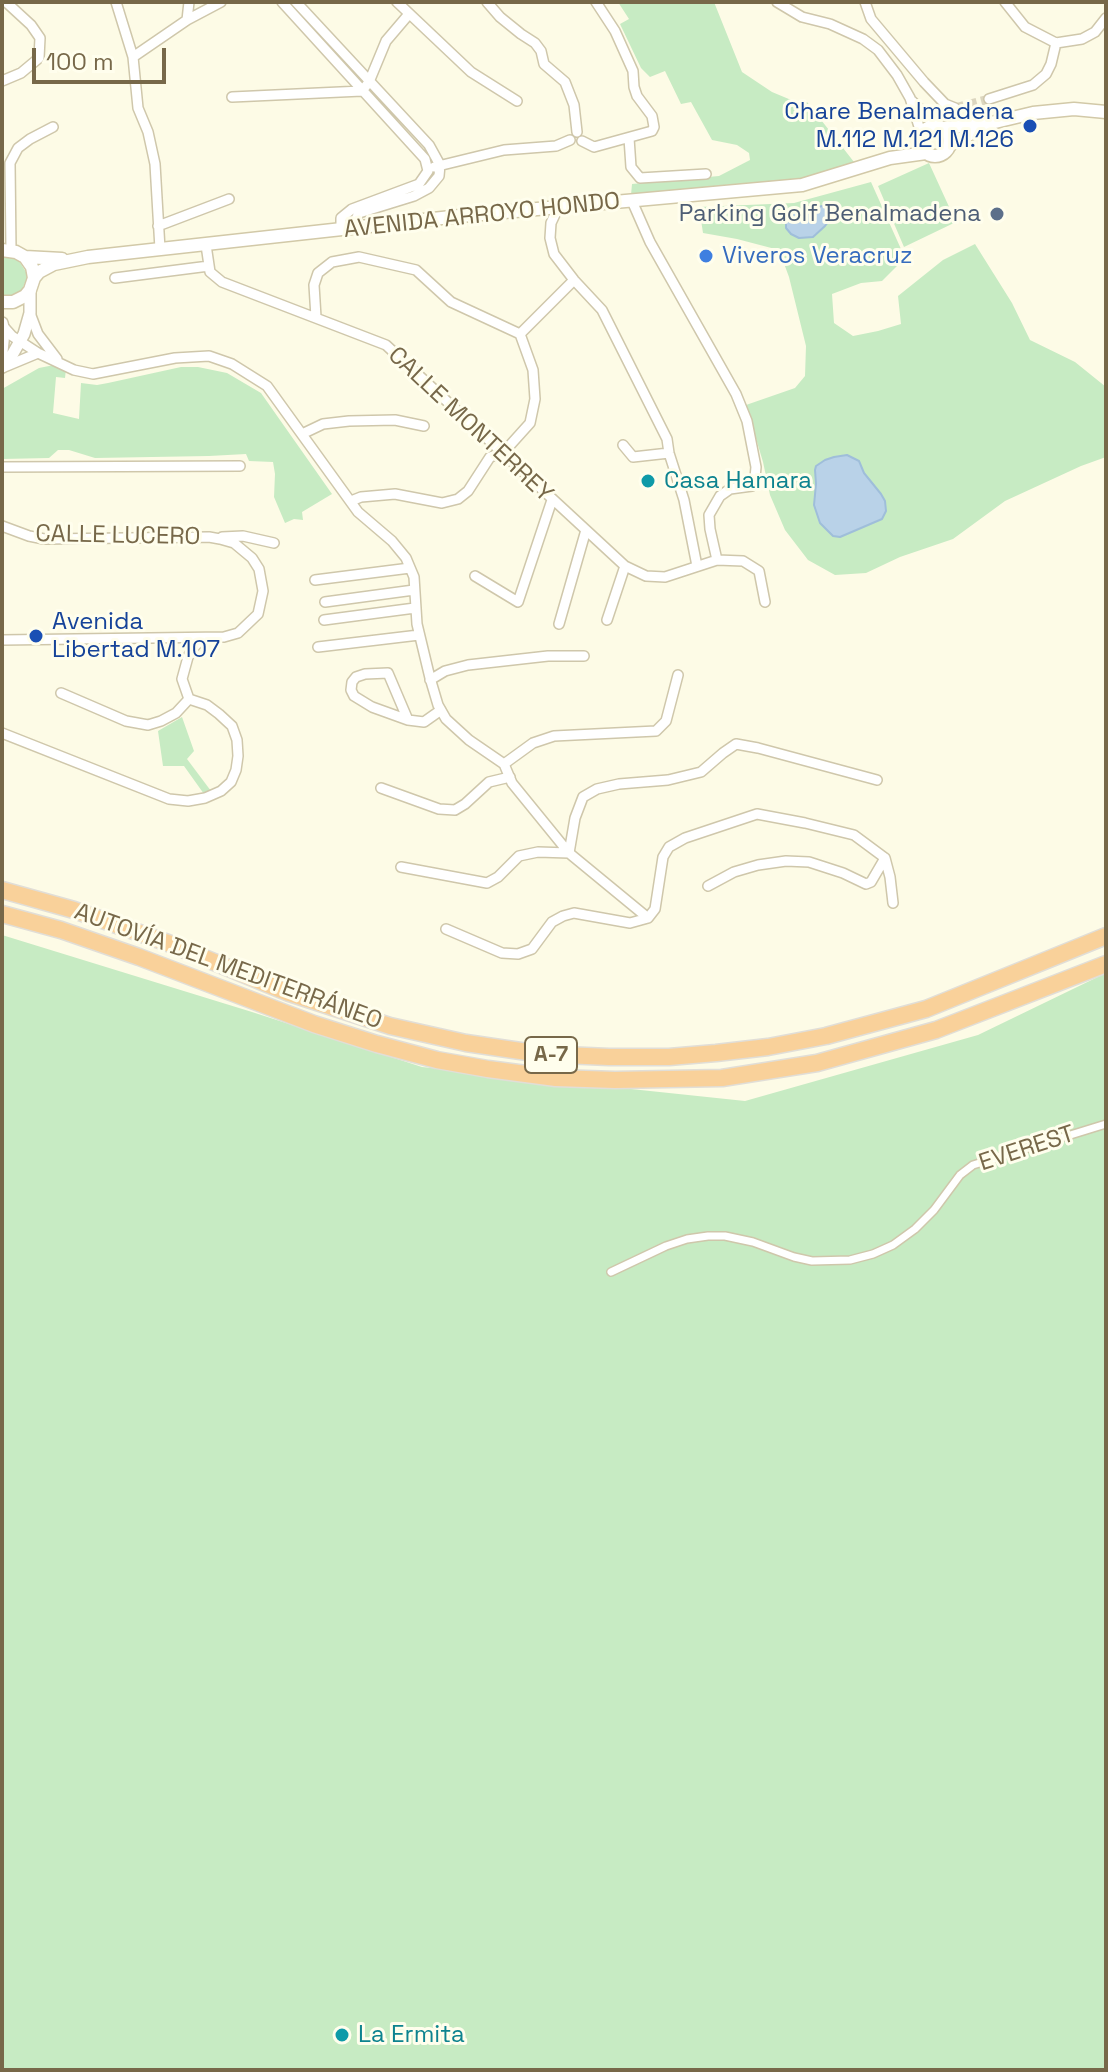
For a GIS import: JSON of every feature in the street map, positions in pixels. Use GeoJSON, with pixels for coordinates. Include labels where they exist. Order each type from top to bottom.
{"type":"FeatureCollection","features":[{"type":"Feature","properties":{"kind":"highway","name":"AUTOVÍA DEL MEDITERRÁNEO"},"geometry":{"type":"LineString","coordinates":[[2,890],[114,924],[289,993],[390,1026],[466,1043],[526,1052],[609,1057],[716,1053],[826,1036],[926,1009],[1106,936]]}},
{"type":"Feature","properties":{"kind":"highway","name":"AUTOVÍA DEL MEDITERRÁNEO"},"geometry":{"type":"LineString","coordinates":[[2,914],[61,930],[139,957],[314,1024],[377,1044],[463,1065],[615,1080],[722,1078],[817,1063],[936,1030],[1106,964]]}},
{"type":"Feature","properties":{"kind":"main road"},"geometry":{"type":"LineString","coordinates":[[991,123],[950,145],[941,155],[921,149],[920,135],[933,125],[991,123],[1033,113],[1074,109],[1106,112]]}},
{"type":"Feature","properties":{"kind":"main road"},"geometry":{"type":"LineString","coordinates":[[942,127],[949,136],[950,145]]}},
{"type":"Feature","properties":{"kind":"main road","name":"AVENIDA ARROYO HONDO"},"geometry":{"type":"LineString","coordinates":[[890,158],[920,135]]}},
{"type":"Feature","properties":{"kind":"main road","name":"AVENIDA ARROYO HONDO"},"geometry":{"type":"LineString","coordinates":[[25,257],[70,260],[460,216],[802,185],[890,158],[926,153]]}},
{"type":"Feature","properties":{"kind":"main road"},"geometry":{"type":"LineString","coordinates":[[6,250],[25,257],[32,267],[32,284]]}},
{"type":"Feature","properties":{"kind":"main road","name":"AVENIDA ARROYO HONDO"},"geometry":{"type":"LineString","coordinates":[[2,302],[19,300],[39,272],[70,260]]}},
{"type":"Feature","properties":{"kind":"street"},"geometry":{"type":"LineString","coordinates":[[2,80],[21,73],[39,58],[40,38],[6,2]]}},
{"type":"Feature","properties":{"kind":"street"},"geometry":{"type":"LineString","coordinates":[[116,2],[133,57],[138,108],[148,132],[155,164],[160,249]]}},
{"type":"Feature","properties":{"kind":"street"},"geometry":{"type":"LineString","coordinates":[[187,20],[189,2]]}},
{"type":"Feature","properties":{"kind":"street"},"geometry":{"type":"LineString","coordinates":[[133,57],[187,20],[221,2]]}},
{"type":"Feature","properties":{"kind":"street"},"geometry":{"type":"LineString","coordinates":[[282,2],[419,151],[428,171]]}},
{"type":"Feature","properties":{"kind":"street"},"geometry":{"type":"LineString","coordinates":[[296,2],[429,145],[440,165],[439,176]]}},
{"type":"Feature","properties":{"kind":"street"},"geometry":{"type":"LineString","coordinates":[[397,2],[471,72],[517,101]]}},
{"type":"Feature","properties":{"kind":"street"},"geometry":{"type":"LineString","coordinates":[[487,2],[500,17],[535,43],[544,64],[565,82],[574,105],[576,138]]}},
{"type":"Feature","properties":{"kind":"street"},"geometry":{"type":"LineString","coordinates":[[341,230],[340,222],[345,213],[419,184],[428,171],[440,165],[504,150],[556,146],[576,138],[594,147],[652,131],[652,116],[637,96],[631,67],[615,31],[596,2]]}},
{"type":"Feature","properties":{"kind":"street"},"geometry":{"type":"LineString","coordinates":[[777,2],[802,17],[830,24],[863,39],[878,50],[910,98],[942,127]]}},
{"type":"Feature","properties":{"kind":"street"},"geometry":{"type":"LineString","coordinates":[[865,2],[871,19],[924,82],[945,104],[955,108]]}},
{"type":"Feature","properties":{"kind":"street"},"geometry":{"type":"LineString","coordinates":[[1005,2],[1025,27],[1056,43],[1082,39],[1095,32],[1106,18]]}},
{"type":"Feature","properties":{"kind":"street"},"geometry":{"type":"LineString","coordinates":[[362,91],[369,82],[386,41],[409,14]]}},
{"type":"Feature","properties":{"kind":"street"},"geometry":{"type":"LineString","coordinates":[[878,50],[889,40]]}},
{"type":"Feature","properties":{"kind":"street"},"geometry":{"type":"LineString","coordinates":[[989,99],[1033,85],[1039,80],[1051,64],[1056,43]]}},
{"type":"Feature","properties":{"kind":"street"},"geometry":{"type":"LineString","coordinates":[[232,97],[362,91]]}},
{"type":"Feature","properties":{"kind":"street"},"geometry":{"type":"LineString","coordinates":[[910,98],[920,135]]}},
{"type":"Feature","properties":{"kind":"street"},"geometry":{"type":"LineString","coordinates":[[6,250],[10,163],[18,148],[53,127]]}},
{"type":"Feature","properties":{"kind":"street"},"geometry":{"type":"LineString","coordinates":[[629,138],[631,167],[640,178],[706,174]]}},
{"type":"Feature","properties":{"kind":"street"},"geometry":{"type":"LineString","coordinates":[[357,228],[359,213],[414,196],[429,188],[457,163]]}},
{"type":"Feature","properties":{"kind":"street"},"geometry":{"type":"LineString","coordinates":[[158,226],[229,199]]}},
{"type":"Feature","properties":{"kind":"street"},"geometry":{"type":"LineString","coordinates":[[632,201],[650,242],[736,394],[747,421],[756,467],[755,478],[752,486],[730,489],[720,496],[709,515],[710,529],[717,560],[743,561],[759,571],[765,602]]}},
{"type":"Feature","properties":{"kind":"street"},"geometry":{"type":"LineString","coordinates":[[558,208],[551,223],[550,238],[554,254],[602,310],[667,439],[684,500],[697,566]]}},
{"type":"Feature","properties":{"kind":"street"},"geometry":{"type":"LineString","coordinates":[[115,278],[209,266],[206,245]]}},
{"type":"Feature","properties":{"kind":"street"},"geometry":{"type":"LineString","coordinates":[[316,317],[314,285],[318,273],[332,262],[359,257],[416,270],[451,302],[520,334],[533,370],[535,399],[530,423],[503,453],[490,457],[468,491],[458,499],[442,503],[395,494],[351,501]]}},
{"type":"Feature","properties":{"kind":"street","name":"CALLE MONTERREY"},"geometry":{"type":"LineString","coordinates":[[209,266],[210,272],[222,282],[386,345],[625,566],[646,576],[665,577],[717,560]]}},
{"type":"Feature","properties":{"kind":"street"},"geometry":{"type":"LineString","coordinates":[[520,334],[574,280]]}},
{"type":"Feature","properties":{"kind":"street"},"geometry":{"type":"LineString","coordinates":[[2,368],[21,342],[30,313],[32,284]]}},
{"type":"Feature","properties":{"kind":"street"},"geometry":{"type":"LineString","coordinates":[[30,313],[38,334],[59,362]]}},
{"type":"Feature","properties":{"kind":"street"},"geometry":{"type":"LineString","coordinates":[[3,324],[21,342],[74,370],[93,374],[175,358],[209,356],[232,364],[267,386],[358,512],[392,541],[406,558],[414,577],[419,635],[430,680],[446,719],[469,740],[504,764],[512,783],[569,853],[648,918]]}},
{"type":"Feature","properties":{"kind":"street"},"geometry":{"type":"LineString","coordinates":[[2,352],[3,324]]}},
{"type":"Feature","properties":{"kind":"street"},"geometry":{"type":"LineString","coordinates":[[2,368],[38,353]]}},
{"type":"Feature","properties":{"kind":"street"},"geometry":{"type":"LineString","coordinates":[[302,434],[323,424],[349,421],[395,420],[424,426]]}},
{"type":"Feature","properties":{"kind":"street"},"geometry":{"type":"LineString","coordinates":[[623,445],[633,457],[669,453]]}},
{"type":"Feature","properties":{"kind":"street"},"geometry":{"type":"LineString","coordinates":[[2,467],[240,466]]}},
{"type":"Feature","properties":{"kind":"street"},"geometry":{"type":"LineString","coordinates":[[475,576],[518,602],[552,500]]}},
{"type":"Feature","properties":{"kind":"street","name":"CALLE LUCERO"},"geometry":{"type":"LineString","coordinates":[[2,526],[44,539],[209,537],[234,543],[252,558],[259,569],[263,591],[258,614],[238,633],[224,637],[2,640]]}},
{"type":"Feature","properties":{"kind":"street"},"geometry":{"type":"LineString","coordinates":[[559,624],[586,530]]}},
{"type":"Feature","properties":{"kind":"street"},"geometry":{"type":"LineString","coordinates":[[209,537],[243,536],[274,543]]}},
{"type":"Feature","properties":{"kind":"street"},"geometry":{"type":"LineString","coordinates":[[607,620],[625,566]]}},
{"type":"Feature","properties":{"kind":"street"},"geometry":{"type":"LineString","coordinates":[[315,580],[410,568]]}},
{"type":"Feature","properties":{"kind":"street"},"geometry":{"type":"LineString","coordinates":[[325,602],[414,590]]}},
{"type":"Feature","properties":{"kind":"street"},"geometry":{"type":"LineString","coordinates":[[324,620],[415,608]]}},
{"type":"Feature","properties":{"kind":"street"},"geometry":{"type":"LineString","coordinates":[[318,647],[419,635]]}},
{"type":"Feature","properties":{"kind":"street"},"geometry":{"type":"LineString","coordinates":[[189,699],[182,679],[184,669],[193,648],[203,638]]}},
{"type":"Feature","properties":{"kind":"street"},"geometry":{"type":"LineString","coordinates":[[430,680],[445,671],[468,665],[548,656],[584,656]]}},
{"type":"Feature","properties":{"kind":"street"},"geometry":{"type":"LineString","coordinates":[[408,720],[388,673],[365,674],[352,682],[354,696],[372,707],[408,720],[424,722],[441,710]]}},
{"type":"Feature","properties":{"kind":"street"},"geometry":{"type":"LineString","coordinates":[[504,764],[533,743],[554,736],[656,731],[666,721],[678,675]]}},
{"type":"Feature","properties":{"kind":"street"},"geometry":{"type":"LineString","coordinates":[[61,693],[126,721],[148,725],[176,713],[189,699]]}},
{"type":"Feature","properties":{"kind":"street"},"geometry":{"type":"LineString","coordinates":[[2,733],[169,799],[188,801],[205,798],[221,791],[231,782],[238,756],[237,740],[232,726],[219,714],[207,705],[189,699]]}},
{"type":"Feature","properties":{"kind":"street"},"geometry":{"type":"LineString","coordinates":[[569,853],[575,818],[583,797],[597,789],[619,784],[668,780],[701,772],[736,744],[877,780]]}},
{"type":"Feature","properties":{"kind":"street"},"geometry":{"type":"LineString","coordinates":[[381,788],[439,809],[455,810],[489,782],[510,777]]}},
{"type":"Feature","properties":{"kind":"street"},"geometry":{"type":"LineString","coordinates":[[446,929],[502,953],[518,954],[532,949],[552,922],[563,916],[574,913],[630,923],[648,918],[655,909],[663,857],[669,847],[685,838],[757,814],[854,835],[885,858],[893,903]]}},
{"type":"Feature","properties":{"kind":"street"},"geometry":{"type":"LineString","coordinates":[[401,867],[487,883],[498,877],[519,856],[538,852],[569,853]]}},
{"type":"Feature","properties":{"kind":"street"},"geometry":{"type":"LineString","coordinates":[[708,886],[734,872],[786,861],[809,862],[866,884],[871,882],[885,858]]}},
{"type":"Feature","properties":{"kind":"street","name":"EVEREST"},"geometry":{"type":"LineString","coordinates":[[611,1272],[666,1246],[708,1236],[753,1242],[812,1261],[850,1260],[873,1254],[893,1245],[915,1229],[934,1210],[960,1175],[973,1165],[1106,1124]]}},
{"type":"Feature","properties":{"kind":"green space"},"geometry":{"type":"Polygon","coordinates":[[[618,2],[714,2],[742,72],[772,92],[796,102],[807,102],[854,162],[800,180],[631,195],[632,184],[719,176],[750,160],[749,153],[737,145],[712,140],[691,102],[681,104],[665,71],[650,77],[641,68],[620,24],[629,19],[618,2]]]}},
{"type":"Feature","properties":{"kind":"green space"},"geometry":{"type":"Polygon","coordinates":[[[929,163],[956,222],[904,247],[878,186],[929,163]]]}},
{"type":"Feature","properties":{"kind":"green space"},"geometry":{"type":"Polygon","coordinates":[[[871,182],[905,258],[882,281],[861,283],[832,294],[834,323],[853,336],[901,324],[898,296],[943,260],[975,244],[1012,303],[1030,340],[1075,362],[1106,387],[1106,457],[1005,501],[953,539],[900,557],[866,573],[835,575],[808,560],[785,530],[770,495],[746,405],[795,388],[805,376],[806,346],[789,277],[779,250],[703,233],[699,207],[794,203],[871,182]]]}},
{"type":"Feature","properties":{"kind":"green space"},"geometry":{"type":"Polygon","coordinates":[[[2,257],[19,261],[26,272],[22,290],[10,296],[2,295],[2,257]]]}},
{"type":"Feature","properties":{"kind":"green space"},"geometry":{"type":"Polygon","coordinates":[[[54,365],[66,369],[65,378],[56,377],[53,413],[79,419],[81,383],[97,385],[181,367],[227,373],[261,393],[332,494],[302,512],[303,520],[294,519],[285,523],[274,497],[273,462],[249,461],[246,454],[95,458],[58,450],[49,458],[2,459],[2,389],[39,368],[54,365]]]}},
{"type":"Feature","properties":{"kind":"green space"},"geometry":{"type":"Polygon","coordinates":[[[182,717],[194,751],[187,759],[211,791],[204,794],[184,766],[163,766],[158,731],[182,717]]]}},
{"type":"Feature","properties":{"kind":"green space"},"geometry":{"type":"Polygon","coordinates":[[[2,935],[422,1067],[745,1101],[978,1035],[1106,973],[1106,2070],[2,2070],[2,935]]]}},
{"type":"Feature","properties":{"kind":"water"},"geometry":{"type":"Polygon","coordinates":[[[827,205],[832,209],[832,217],[813,237],[799,238],[786,228],[790,213],[827,205]]]}},
{"type":"Feature","properties":{"kind":"water"},"geometry":{"type":"Polygon","coordinates":[[[847,455],[859,461],[885,501],[886,511],[882,519],[840,537],[833,536],[820,523],[814,505],[815,470],[825,460],[847,455]]]}},
{"type":"Feature","properties":{"kind":"tunnel"},"geometry":{"type":"LineString","coordinates":[[955,108],[989,99]]}},
{"type":"Feature","properties":{"kind":"place","name":"Chare Benalmadena M.112 M.121 M.126"},"geometry":{"type":"Point","coordinates":[1030,126]}},
{"type":"Feature","properties":{"kind":"place","name":"Parking Golf Benalmadena"},"geometry":{"type":"Point","coordinates":[997,214]}},
{"type":"Feature","properties":{"kind":"place","name":"Viveros Veracruz"},"geometry":{"type":"Point","coordinates":[706,256]}},
{"type":"Feature","properties":{"kind":"place","name":"Casa Hamara"},"geometry":{"type":"Point","coordinates":[648,481]}},
{"type":"Feature","properties":{"kind":"place","name":"Avenida Libertad M.107"},"geometry":{"type":"Point","coordinates":[36,636]}},
{"type":"Feature","properties":{"kind":"place","name":"La Ermita"},"geometry":{"type":"Point","coordinates":[342,2035]}}]}
